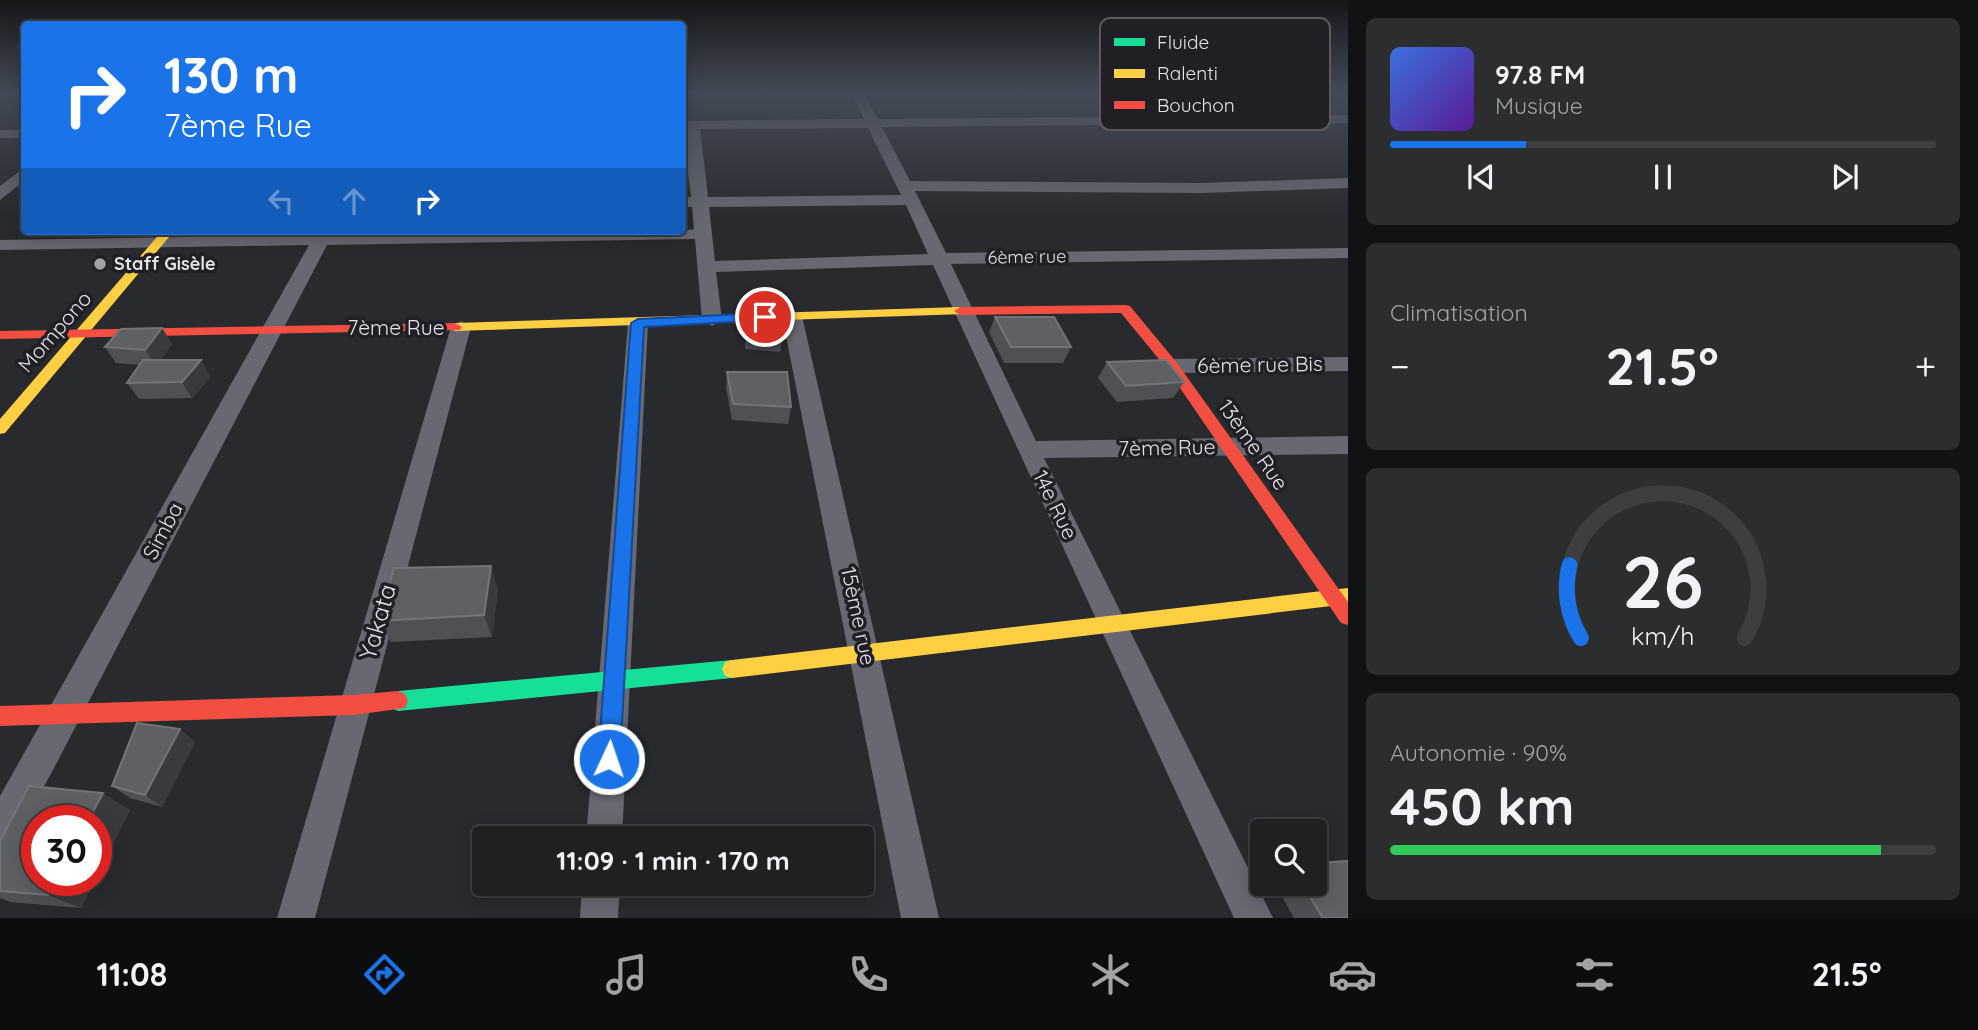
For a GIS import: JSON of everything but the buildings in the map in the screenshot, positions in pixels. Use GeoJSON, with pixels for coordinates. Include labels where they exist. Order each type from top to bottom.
{"type":"FeatureCollection","features":[{"type":"Feature","properties":{"kind":"street"},"geometry":{"type":"LineString","coordinates":[[688,135],[691,202],[701,234],[712,320]]}},
{"type":"Feature","properties":{"kind":"street","name":"14e Rue"},"geometry":{"type":"LineString","coordinates":[[878,135],[908,193],[1028,450],[1114,622],[1254,918]]}},
{"type":"Feature","properties":{"kind":"street"},"geometry":{"type":"LineString","coordinates":[[0,195],[21,176]]}},
{"type":"Feature","properties":{"kind":"street"},"geometry":{"type":"LineString","coordinates":[[691,202],[908,193],[1348,183]]}},
{"type":"Feature","properties":{"kind":"street"},"geometry":{"type":"LineString","coordinates":[[686,234],[701,234]]}},
{"type":"Feature","properties":{"kind":"street"},"geometry":{"type":"LineString","coordinates":[[0,245],[163,237],[512,235]]}},
{"type":"Feature","properties":{"kind":"street","name":"Simba"},"geometry":{"type":"LineString","coordinates":[[0,830],[68,714],[269,329],[322,236]]}},
{"type":"Feature","properties":{"kind":"street","name":"Mompono"},"geometry":{"type":"LineString","coordinates":[[0,429],[163,237]]}},
{"type":"Feature","properties":{"kind":"street","name":"6ème rue"},"geometry":{"type":"LineString","coordinates":[[705,267],[938,258],[1348,253]]}},
{"type":"Feature","properties":{"kind":"street","name":"7ème Rue"},"geometry":{"type":"LineString","coordinates":[[0,335],[638,323],[1115,307]]}},
{"type":"Feature","properties":{"kind":"street","name":"13ème Rue"},"geometry":{"type":"LineString","coordinates":[[1115,307],[1131,313],[1172,366],[1340,596],[1348,617]]}},
{"type":"Feature","properties":{"kind":"street","name":"15ème rue"},"geometry":{"type":"LineString","coordinates":[[792,316],[867,656],[920,918]]}},
{"type":"Feature","properties":{"kind":"street"},"geometry":{"type":"LineString","coordinates":[[605,826],[638,323]]}},
{"type":"Feature","properties":{"kind":"street","name":"Yakata"},"geometry":{"type":"LineString","coordinates":[[296,918],[461,327]]}},
{"type":"Feature","properties":{"kind":"street","name":"6ème rue Bis"},"geometry":{"type":"LineString","coordinates":[[1172,366],[1348,364]]}},
{"type":"Feature","properties":{"kind":"street","name":"7ème Rue"},"geometry":{"type":"LineString","coordinates":[[1028,450],[1348,445]]}},
{"type":"Feature","properties":{"kind":"street"},"geometry":{"type":"LineString","coordinates":[[0,716],[355,705],[867,656],[1114,622],[1340,596]]}},
{"type":"Feature","properties":{"kind":"street"},"geometry":{"type":"LineString","coordinates":[[599,918],[600,896]]}},
{"type":"Feature","properties":{"kind":"traffic: fast"},"geometry":{"type":"LineString","coordinates":[[398,701],[732,669]]}},
{"type":"Feature","properties":{"kind":"traffic: slow"},"geometry":{"type":"LineString","coordinates":[[0,429],[165,235]]}},
{"type":"Feature","properties":{"kind":"traffic: slow"},"geometry":{"type":"LineString","coordinates":[[455,327],[960,311]]}},
{"type":"Feature","properties":{"kind":"traffic: slow"},"geometry":{"type":"LineString","coordinates":[[732,669],[1348,596]]}},
{"type":"Feature","properties":{"kind":"traffic: jam"},"geometry":{"type":"LineString","coordinates":[[960,311],[1125,309],[1172,366],[1348,617]]}},
{"type":"Feature","properties":{"kind":"traffic: jam"},"geometry":{"type":"LineString","coordinates":[[0,335],[455,327]]}},
{"type":"Feature","properties":{"kind":"traffic: jam"},"geometry":{"type":"LineString","coordinates":[[0,716],[354,705],[398,701]]}},
{"type":"Feature","properties":{"kind":"place","name":"Staff Gisèle"},"geometry":{"type":"Point","coordinates":[100,264]}},
{"type":"Feature","properties":{"kind":"route"},"geometry":{"type":"LineString","coordinates":[[609,759],[638,323],[765,317]]}}]}
